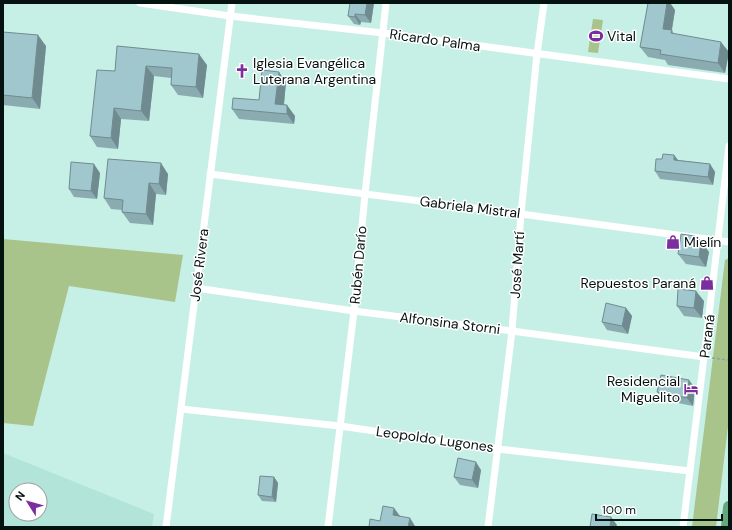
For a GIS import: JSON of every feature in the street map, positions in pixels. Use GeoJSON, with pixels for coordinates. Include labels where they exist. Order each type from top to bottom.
{"type":"FeatureCollection","features":[{"type":"Feature","properties":{"kind":"highway"},"geometry":{"type":"LineString","coordinates":[[727,527],[729,507]]}},
{"type":"Feature","properties":{"kind":"street","name":"Ricardo Palma"},"geometry":{"type":"LineString","coordinates":[[140,3],[230,16],[383,34],[729,79]]}},
{"type":"Feature","properties":{"kind":"street","name":"José Rivera"},"geometry":{"type":"LineString","coordinates":[[166,527],[232,3]]}},
{"type":"Feature","properties":{"kind":"street","name":"Rubén Darío"},"geometry":{"type":"LineString","coordinates":[[328,527],[354,311],[386,3]]}},
{"type":"Feature","properties":{"kind":"street","name":"José Martí"},"geometry":{"type":"LineString","coordinates":[[488,527],[512,331],[521,214],[537,54],[544,3]]}},
{"type":"Feature","properties":{"kind":"street","name":"Paraná"},"geometry":{"type":"LineString","coordinates":[[683,527],[729,146]]}},
{"type":"Feature","properties":{"kind":"street","name":"Gabriela Mistral"},"geometry":{"type":"LineString","coordinates":[[210,174],[729,242]]}},
{"type":"Feature","properties":{"kind":"street","name":"Alfonsina Storni"},"geometry":{"type":"LineString","coordinates":[[196,288],[354,311],[704,357]]}},
{"type":"Feature","properties":{"kind":"street","name":"Leopoldo Lugones"},"geometry":{"type":"LineString","coordinates":[[181,409],[340,426],[498,449],[690,471]]}},
{"type":"Feature","properties":{"kind":"path"},"geometry":{"type":"LineString","coordinates":[[704,357],[729,360]]}},
{"type":"Feature","properties":{"kind":"shaded area"},"geometry":{"type":"Polygon","coordinates":[[[3,453],[154,514],[152,527],[3,527],[3,453]]]}},
{"type":"Feature","properties":{"kind":"green space","name":"Vital"},"geometry":{"type":"Polygon","coordinates":[[[593,19],[603,20],[598,53],[588,52],[593,19]]]}},
{"type":"Feature","properties":{"kind":"green space"},"geometry":{"type":"Polygon","coordinates":[[[3,239],[183,255],[175,302],[69,286],[33,426],[3,423],[3,239]]]}},
{"type":"Feature","properties":{"kind":"green space"},"geometry":{"type":"Polygon","coordinates":[[[729,258],[729,418],[716,527],[692,527],[725,260],[729,258]]]}},
{"type":"Feature","properties":{"kind":"building"},"geometry":{"type":"Polygon","coordinates":[[[350,3],[367,3],[365,15],[355,14],[355,17],[348,16],[350,3]]]}},
{"type":"Feature","properties":{"kind":"building"},"geometry":{"type":"Polygon","coordinates":[[[648,3],[667,3],[663,29],[672,30],[671,33],[721,42],[718,63],[660,54],[661,50],[640,47],[648,3]]]}},
{"type":"Feature","properties":{"kind":"building"},"geometry":{"type":"Polygon","coordinates":[[[3,32],[38,35],[32,98],[3,95],[3,32]]]}},
{"type":"Feature","properties":{"kind":"building"},"geometry":{"type":"Polygon","coordinates":[[[117,46],[199,54],[196,87],[171,85],[172,68],[146,66],[141,111],[114,108],[111,138],[90,136],[97,70],[115,71],[117,46]]]}},
{"type":"Feature","properties":{"kind":"building"},"geometry":{"type":"Polygon","coordinates":[[[262,70],[279,72],[275,104],[287,105],[287,114],[232,109],[233,98],[259,100],[262,70]]]}},
{"type":"Feature","properties":{"kind":"building"},"geometry":{"type":"Polygon","coordinates":[[[663,154],[674,155],[674,160],[710,164],[708,177],[655,171],[656,159],[662,159],[663,154]]]}},
{"type":"Feature","properties":{"kind":"building"},"geometry":{"type":"Polygon","coordinates":[[[108,159],[161,163],[159,184],[149,183],[146,214],[122,212],[123,200],[104,198],[108,159]]]}},
{"type":"Feature","properties":{"kind":"building"},"geometry":{"type":"Polygon","coordinates":[[[71,162],[94,164],[91,191],[69,189],[71,162]]]}},
{"type":"Feature","properties":{"kind":"building"},"geometry":{"type":"Polygon","coordinates":[[[681,234],[695,236],[701,241],[699,257],[678,254],[681,234]]]}},
{"type":"Feature","properties":{"kind":"building"},"geometry":{"type":"Polygon","coordinates":[[[678,289],[696,291],[694,308],[677,306],[678,289]]]}},
{"type":"Feature","properties":{"kind":"building"},"geometry":{"type":"Polygon","coordinates":[[[606,303],[626,308],[622,326],[602,322],[606,303]]]}},
{"type":"Feature","properties":{"kind":"building"},"geometry":{"type":"Polygon","coordinates":[[[661,375],[689,380],[687,398],[657,392],[661,375]]]}},
{"type":"Feature","properties":{"kind":"building"},"geometry":{"type":"Polygon","coordinates":[[[458,458],[476,462],[472,480],[454,477],[458,458]]]}},
{"type":"Feature","properties":{"kind":"building"},"geometry":{"type":"Polygon","coordinates":[[[260,476],[274,477],[272,497],[258,495],[260,476]]]}},
{"type":"Feature","properties":{"kind":"building"},"geometry":{"type":"Polygon","coordinates":[[[383,506],[394,508],[393,515],[410,518],[408,527],[369,527],[370,519],[380,521],[383,506]]]}},
{"type":"Feature","properties":{"kind":"building"},"geometry":{"type":"Polygon","coordinates":[[[592,514],[611,517],[610,527],[590,527],[592,514]]]}},
{"type":"Feature","properties":{"kind":"place","name":"Vital"},"geometry":{"type":"Point","coordinates":[596,36]}},
{"type":"Feature","properties":{"kind":"place","name":"Iglesia Evangélica Luterana Argentina"},"geometry":{"type":"Point","coordinates":[242,71]}},
{"type":"Feature","properties":{"kind":"place","name":"Mielín"},"geometry":{"type":"Point","coordinates":[673,242]}},
{"type":"Feature","properties":{"kind":"place","name":"Repuestos Paraná"},"geometry":{"type":"Point","coordinates":[707,283]}},
{"type":"Feature","properties":{"kind":"place","name":"Residencial Miguelito"},"geometry":{"type":"Point","coordinates":[691,389]}}]}
